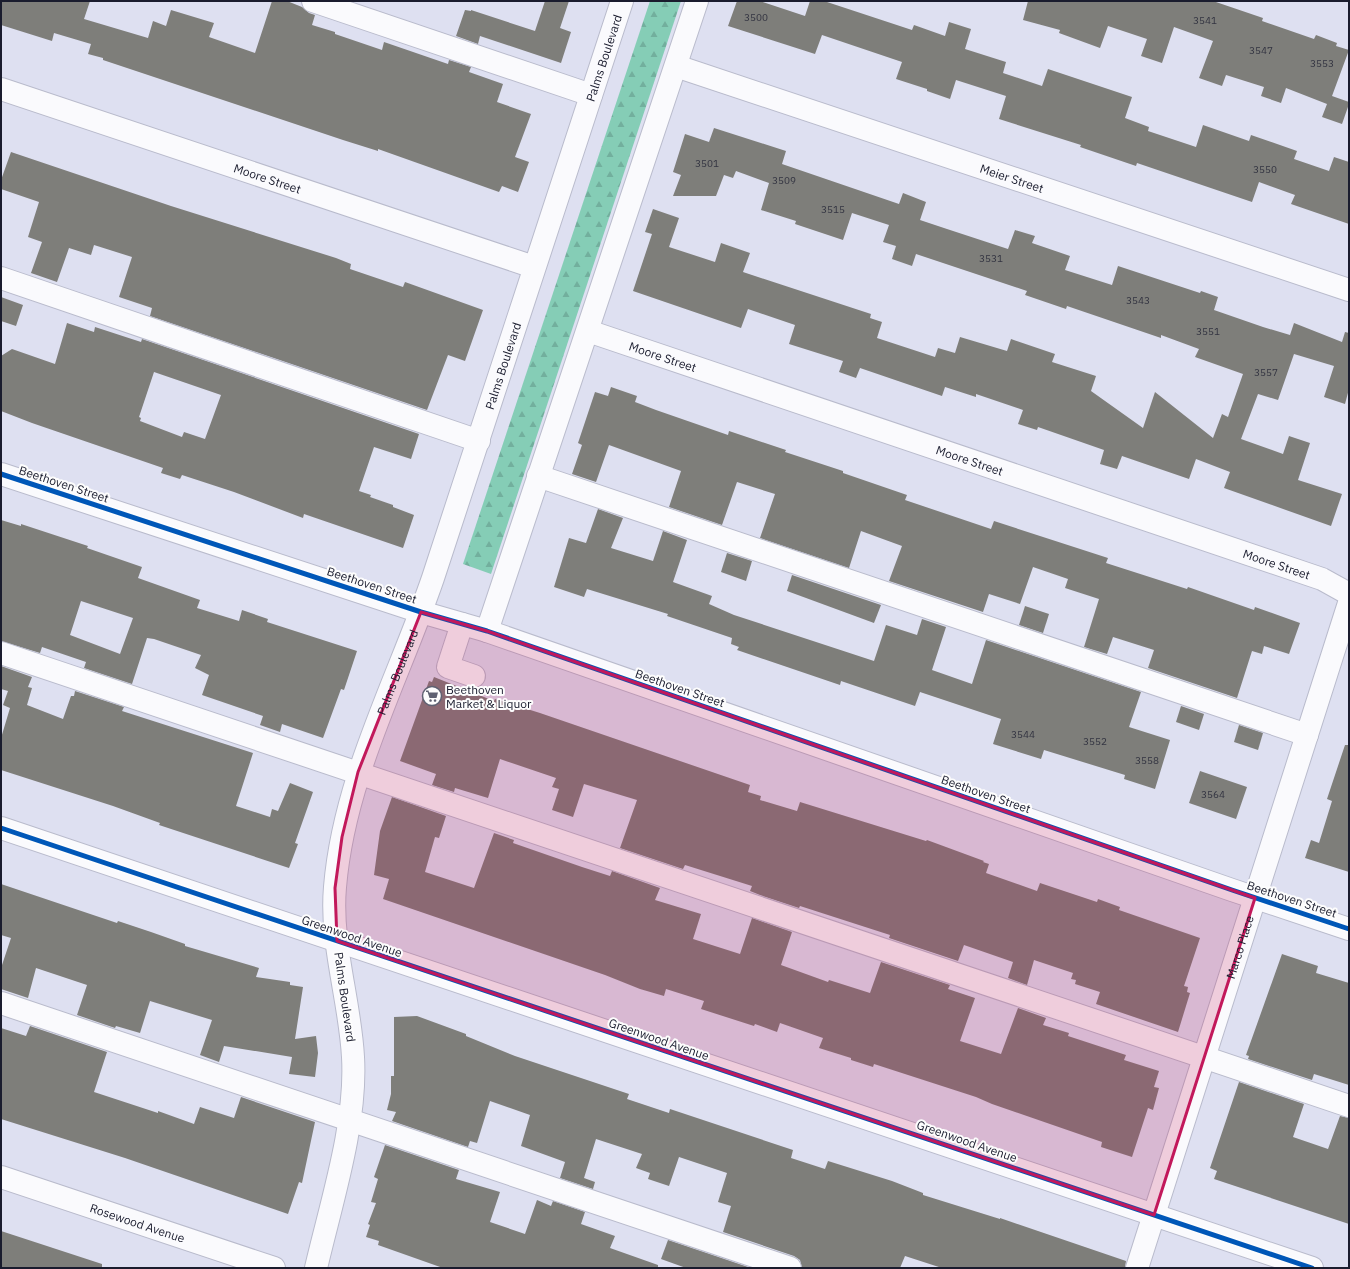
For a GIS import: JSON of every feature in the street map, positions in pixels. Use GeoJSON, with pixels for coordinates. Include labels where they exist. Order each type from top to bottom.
{"type":"FeatureCollection","features":[{"type":"Feature","properties":{"kind":"street"},"geometry":{"type":"LineString","coordinates":[[313,1],[591,95]]}},
{"type":"Feature","properties":{"kind":"street","name":"Palms Boulevard"},"geometry":{"type":"LineString","coordinates":[[316,1268],[350,1121],[353,1058],[347,1000],[337,941],[335,888],[342,836],[358,772],[421,612],[479,441],[534,267],[622,1]]}},
{"type":"Feature","properties":{"kind":"street"},"geometry":{"type":"LineString","coordinates":[[487,631],[697,1]]}},
{"type":"Feature","properties":{"kind":"street","name":"Meier Street"},"geometry":{"type":"LineString","coordinates":[[676,66],[1349,290]]}},
{"type":"Feature","properties":{"kind":"street","name":"Moore Street"},"geometry":{"type":"LineString","coordinates":[[1,89],[534,267]]}},
{"type":"Feature","properties":{"kind":"street"},"geometry":{"type":"LineString","coordinates":[[1,278],[479,441]]}},
{"type":"Feature","properties":{"kind":"street","name":"Moore Street"},"geometry":{"type":"LineString","coordinates":[[588,331],[1314,577],[1349,594]]}},
{"type":"Feature","properties":{"kind":"street","name":"Beethoven Street"},"geometry":{"type":"LineString","coordinates":[[1,474],[421,612],[487,631],[1255,898],[1349,929]]}},
{"type":"Feature","properties":{"kind":"street"},"geometry":{"type":"LineString","coordinates":[[538,476],[1307,735]]}},
{"type":"Feature","properties":{"kind":"street","name":"Marco Place"},"geometry":{"type":"LineString","coordinates":[[1137,1268],[1349,603]]}},
{"type":"Feature","properties":{"kind":"street"},"geometry":{"type":"LineString","coordinates":[[462,624],[448,667],[474,676]]}},
{"type":"Feature","properties":{"kind":"street"},"geometry":{"type":"LineString","coordinates":[[1,653],[1349,1106]]}},
{"type":"Feature","properties":{"kind":"street","name":"Greenwood Avenue"},"geometry":{"type":"LineString","coordinates":[[1,828],[1312,1268]]}},
{"type":"Feature","properties":{"kind":"street"},"geometry":{"type":"LineString","coordinates":[[1,1003],[790,1268]]}},
{"type":"Feature","properties":{"kind":"street","name":"Rosewood Avenue"},"geometry":{"type":"LineString","coordinates":[[1,1177],[274,1268]]}},
{"type":"Feature","properties":{"kind":"highlighted area"},"geometry":{"type":"Polygon","coordinates":[[[421,612],[487,631],[1255,898],[1154,1215],[337,941],[335,888],[342,837],[358,772],[421,612]]]}},
{"type":"Feature","properties":{"kind":"green space"},"geometry":{"type":"Polygon","coordinates":[[[650,1],[681,1],[491,574],[463,564],[650,1]]]}},
{"type":"Feature","properties":{"kind":"building"},"geometry":{"type":"Polygon","coordinates":[[[1,1],[90,1],[84,19],[148,38],[153,21],[166,26],[171,10],[214,23],[209,37],[255,53],[272,1],[287,1],[302,7],[309,13],[315,15],[312,25],[335,32],[335,34],[382,50],[384,42],[448,64],[449,60],[471,67],[469,72],[503,84],[497,102],[531,114],[515,157],[529,162],[518,192],[502,186],[499,192],[378,149],[378,151],[343,140],[103,60],[103,58],[88,54],[91,44],[54,33],[52,41],[1,25],[1,1]]]}},
{"type":"Feature","properties":{"kind":"building"},"geometry":{"type":"Polygon","coordinates":[[[545,1],[569,1],[560,28],[571,32],[561,63],[480,36],[478,44],[456,36],[465,10],[471,10],[535,31],[545,1]]]}},
{"type":"Feature","properties":{"kind":"building"},"geometry":{"type":"Polygon","coordinates":[[[737,1],[760,1],[805,16],[810,1],[824,1],[912,30],[914,25],[945,36],[949,22],[971,29],[965,49],[1006,62],[1003,73],[1042,86],[1048,69],[1132,97],[1125,118],[1149,127],[1148,131],[1196,147],[1203,125],[1249,141],[1251,135],[1297,151],[1294,159],[1329,171],[1334,157],[1349,162],[1349,224],[1291,204],[1295,195],[1259,182],[1252,202],[1137,163],[1136,166],[1080,147],[1081,145],[999,119],[1006,96],[956,80],[950,99],[927,91],[927,89],[896,79],[902,62],[822,35],[815,54],[728,26],[737,1]]]}},
{"type":"Feature","properties":{"kind":"building"},"geometry":{"type":"Polygon","coordinates":[[[1028,1],[1213,1],[1263,18],[1262,21],[1314,39],[1316,35],[1337,43],[1336,46],[1349,50],[1332,96],[1349,102],[1342,124],[1322,117],[1327,104],[1286,88],[1281,103],[1261,96],[1264,87],[1226,75],[1222,86],[1199,78],[1213,41],[1174,27],[1162,63],[1141,56],[1147,39],[1108,26],[1100,48],[1059,33],[1060,30],[1023,20],[1028,1]]]}},
{"type":"Feature","properties":{"kind":"building"},"geometry":{"type":"Polygon","coordinates":[[[714,128],[786,151],[782,164],[899,204],[903,193],[926,202],[920,220],[1008,249],[1015,230],[1035,236],[1032,243],[1070,256],[1065,270],[1112,285],[1118,266],[1200,293],[1201,291],[1218,297],[1214,310],[1290,335],[1294,323],[1342,342],[1345,332],[1349,333],[1349,389],[1345,404],[1324,397],[1334,366],[1294,354],[1278,400],[1258,394],[1241,439],[1283,454],[1289,436],[1310,443],[1298,480],[1342,494],[1331,526],[1224,488],[1230,472],[1196,459],[1189,479],[1122,456],[1117,469],[1100,464],[1104,450],[1038,427],[1037,430],[1018,424],[1023,410],[976,394],[976,397],[945,387],[942,396],[860,368],[856,378],[839,372],[843,361],[789,344],[795,325],[748,309],[741,328],[633,291],[652,234],[645,232],[653,209],[679,218],[669,247],[715,262],[721,243],[750,253],[743,272],[871,314],[870,318],[882,322],[877,338],[935,357],[938,348],[955,353],[960,337],[1007,351],[1011,339],[1055,354],[1052,362],[1096,376],[1091,391],[1143,428],[1155,392],[1213,438],[1222,414],[1228,417],[1243,374],[1195,357],[1199,349],[1161,335],[1161,338],[1067,306],[1066,309],[1025,295],[1027,291],[916,254],[912,266],[892,259],[896,246],[883,242],[889,225],[852,213],[843,240],[795,224],[796,221],[761,210],[769,183],[736,171],[733,178],[724,175],[716,196],[673,196],[681,175],[673,172],[685,134],[709,142],[714,128]]]}},
{"type":"Feature","properties":{"kind":"building"},"geometry":{"type":"Polygon","coordinates":[[[11,152],[171,206],[336,258],[351,264],[350,269],[403,287],[405,282],[483,310],[465,361],[448,355],[427,410],[150,316],[152,308],[119,297],[132,257],[94,245],[91,255],[69,248],[57,282],[31,273],[42,242],[28,237],[39,202],[1,189],[1,180],[11,152]]]}},
{"type":"Feature","properties":{"kind":"building"},"geometry":{"type":"Polygon","coordinates":[[[1,297],[23,305],[16,326],[1,321],[1,297]]]}},
{"type":"Feature","properties":{"kind":"building"},"geometry":{"type":"Polygon","coordinates":[[[67,323],[94,332],[95,327],[141,342],[142,339],[419,434],[411,459],[374,447],[359,491],[414,515],[403,548],[304,514],[303,518],[234,492],[182,475],[180,479],[161,473],[163,468],[1,411],[1,356],[12,349],[55,364],[67,323]],[[154,372],[139,417],[141,418],[140,421],[182,437],[184,432],[205,439],[221,395],[154,372]]]}},
{"type":"Feature","properties":{"kind":"building"},"geometry":{"type":"Polygon","coordinates":[[[611,387],[637,396],[635,402],[728,435],[729,431],[786,450],[785,452],[843,471],[843,473],[907,495],[905,500],[991,529],[994,521],[1108,558],[1106,563],[1187,589],[1188,587],[1254,610],[1255,607],[1300,623],[1289,654],[1264,646],[1262,654],[1252,651],[1237,698],[1148,668],[1154,650],[1113,637],[1107,654],[1084,647],[1099,599],[1065,588],[1068,579],[1033,567],[1020,604],[989,594],[983,612],[889,581],[902,546],[861,531],[849,568],[760,538],[775,494],[737,482],[722,525],[669,507],[681,471],[609,445],[596,482],[572,474],[582,445],[578,443],[595,392],[608,396],[611,387]]]}},
{"type":"Feature","properties":{"kind":"building"},"geometry":{"type":"Polygon","coordinates":[[[598,509],[623,518],[611,548],[653,561],[663,531],[687,540],[673,582],[712,596],[709,604],[734,615],[874,661],[886,625],[917,635],[922,619],[946,627],[932,670],[972,684],[986,640],[1141,692],[1129,727],[1170,740],[1155,789],[1124,779],[1125,775],[1044,750],[1041,759],[993,744],[1001,719],[920,692],[915,706],[841,681],[840,685],[737,650],[739,647],[731,644],[732,638],[667,616],[668,614],[587,589],[584,597],[554,587],[569,538],[586,543],[598,509]]]}},
{"type":"Feature","properties":{"kind":"building"},"geometry":{"type":"Polygon","coordinates":[[[1,520],[21,526],[21,524],[88,546],[87,548],[142,567],[138,578],[200,600],[197,608],[239,621],[242,610],[268,619],[267,622],[357,651],[344,690],[341,689],[323,738],[282,724],[280,732],[260,725],[263,716],[202,695],[209,675],[195,668],[201,655],[154,639],[147,638],[132,684],[84,668],[86,662],[42,647],[40,653],[1,641],[1,520]],[[81,601],[70,635],[120,654],[133,618],[81,601]]]}},
{"type":"Feature","properties":{"kind":"building"},"geometry":{"type":"Polygon","coordinates":[[[727,553],[752,561],[746,581],[721,572],[727,553]]]}},
{"type":"Feature","properties":{"kind":"building"},"geometry":{"type":"Polygon","coordinates":[[[792,575],[881,605],[874,623],[787,591],[792,575]]]}},
{"type":"Feature","properties":{"kind":"building"},"geometry":{"type":"Polygon","coordinates":[[[1025,606],[1049,614],[1043,633],[1019,625],[1025,606]]]}},
{"type":"Feature","properties":{"kind":"building"},"geometry":{"type":"Polygon","coordinates":[[[1,666],[32,677],[28,687],[32,688],[27,705],[63,719],[71,696],[74,696],[75,691],[124,707],[122,711],[253,753],[236,806],[270,817],[272,809],[278,811],[290,783],[313,792],[295,843],[298,844],[289,868],[159,825],[160,823],[113,806],[1,770],[1,738],[10,708],[3,705],[8,691],[1,689],[1,666]]]}},
{"type":"Feature","properties":{"kind":"building"},"geometry":{"type":"Polygon","coordinates":[[[434,677],[494,701],[495,699],[540,713],[750,785],[748,792],[761,796],[760,800],[797,811],[800,802],[926,841],[927,840],[984,861],[983,862],[989,864],[986,873],[1037,891],[1040,883],[1097,902],[1098,899],[1120,907],[1119,910],[1200,938],[1184,986],[1188,987],[1187,992],[1190,993],[1178,1032],[1096,1004],[1100,992],[1075,984],[1076,980],[1071,979],[1073,973],[1034,960],[1027,985],[1008,978],[1013,962],[964,945],[958,961],[889,938],[890,935],[800,906],[799,908],[760,895],[750,891],[752,886],[685,865],[683,869],[620,848],[637,800],[584,784],[573,817],[552,810],[559,789],[552,787],[556,778],[500,759],[488,798],[455,788],[454,792],[432,785],[436,774],[400,761],[429,681],[432,682],[434,677]]]}},
{"type":"Feature","properties":{"kind":"building"},"geometry":{"type":"Polygon","coordinates":[[[1181,706],[1204,714],[1199,730],[1176,722],[1181,706]]]}},
{"type":"Feature","properties":{"kind":"building"},"geometry":{"type":"Polygon","coordinates":[[[1239,725],[1263,733],[1258,750],[1234,742],[1239,725]]]}},
{"type":"Feature","properties":{"kind":"building"},"geometry":{"type":"Polygon","coordinates":[[[1345,745],[1349,745],[1349,872],[1305,858],[1311,840],[1319,843],[1332,801],[1327,799],[1345,745]]]}},
{"type":"Feature","properties":{"kind":"building"},"geometry":{"type":"Polygon","coordinates":[[[1200,771],[1247,787],[1236,819],[1189,803],[1200,771]]]}},
{"type":"Feature","properties":{"kind":"building"},"geometry":{"type":"Polygon","coordinates":[[[392,797],[446,816],[439,838],[435,837],[425,872],[474,888],[494,833],[514,840],[513,843],[582,867],[610,876],[612,871],[660,888],[655,900],[701,914],[693,939],[740,954],[752,918],[792,932],[781,965],[828,982],[829,980],[870,993],[881,962],[950,985],[948,989],[975,998],[960,1041],[1001,1054],[1018,1008],[1046,1018],[1043,1025],[1069,1033],[1068,1036],[1126,1055],[1124,1060],[1159,1071],[1154,1087],[1159,1088],[1153,1110],[1148,1108],[1132,1157],[1101,1147],[1102,1142],[992,1104],[976,1097],[874,1064],[873,1067],[819,1048],[823,1038],[780,1023],[777,1032],[755,1024],[754,1026],[701,1009],[704,1001],[666,989],[664,996],[640,989],[605,975],[383,899],[389,879],[374,875],[380,831],[392,797]]]}},
{"type":"Feature","properties":{"kind":"building"},"geometry":{"type":"Polygon","coordinates":[[[1,884],[117,923],[118,921],[151,932],[185,944],[185,946],[259,968],[256,977],[290,982],[290,985],[303,987],[295,1039],[316,1036],[318,1053],[315,1077],[289,1074],[292,1057],[224,1046],[219,1062],[200,1055],[212,1020],[150,1001],[140,1033],[116,1026],[115,1028],[77,1015],[87,985],[36,968],[28,998],[1,989],[1,968],[11,938],[1,935],[1,884]]]}},
{"type":"Feature","properties":{"kind":"building"},"geometry":{"type":"Polygon","coordinates":[[[1282,954],[1318,966],[1316,973],[1349,983],[1349,1085],[1314,1074],[1312,1080],[1248,1059],[1249,1056],[1246,1055],[1282,954]]]}},
{"type":"Feature","properties":{"kind":"building"},"geometry":{"type":"Polygon","coordinates":[[[417,1016],[466,1034],[466,1036],[515,1056],[629,1094],[627,1099],[669,1113],[670,1109],[793,1150],[791,1158],[825,1169],[828,1161],[892,1181],[923,1193],[923,1195],[1000,1218],[1126,1261],[1125,1268],[942,1268],[905,1256],[900,1268],[802,1268],[800,1260],[794,1256],[723,1232],[731,1206],[718,1202],[727,1173],[679,1157],[669,1186],[648,1179],[650,1173],[636,1168],[642,1154],[596,1139],[584,1178],[595,1182],[593,1189],[560,1178],[565,1162],[521,1146],[530,1115],[490,1101],[477,1143],[470,1141],[468,1147],[392,1121],[396,1112],[387,1110],[391,1094],[391,1076],[394,1076],[394,1017],[417,1016]]]}},
{"type":"Feature","properties":{"kind":"building"},"geometry":{"type":"Polygon","coordinates":[[[30,1026],[107,1052],[94,1092],[158,1113],[158,1111],[194,1124],[200,1107],[234,1118],[241,1097],[315,1122],[302,1183],[299,1182],[288,1214],[125,1158],[1,1119],[1,1028],[26,1036],[30,1026]]]}},
{"type":"Feature","properties":{"kind":"building"},"geometry":{"type":"Polygon","coordinates":[[[1239,1082],[1304,1104],[1293,1137],[1328,1149],[1340,1116],[1349,1118],[1349,1224],[1214,1179],[1217,1171],[1210,1168],[1239,1082]]]}},
{"type":"Feature","properties":{"kind":"building"},"geometry":{"type":"Polygon","coordinates":[[[385,1145],[459,1170],[456,1179],[500,1192],[490,1222],[525,1234],[537,1200],[551,1206],[553,1201],[585,1212],[581,1224],[615,1236],[610,1248],[658,1265],[658,1268],[443,1268],[378,1245],[379,1241],[366,1237],[370,1225],[368,1224],[376,1203],[371,1202],[378,1179],[374,1177],[385,1145]]]}},
{"type":"Feature","properties":{"kind":"building"},"geometry":{"type":"Polygon","coordinates":[[[1,1231],[102,1264],[102,1268],[1,1268],[1,1231]]]}},
{"type":"Feature","properties":{"kind":"building"},"geometry":{"type":"Polygon","coordinates":[[[668,1240],[751,1268],[686,1268],[661,1259],[668,1240]]]}},
{"type":"Feature","properties":{"kind":"cycle path"},"geometry":{"type":"LineString","coordinates":[[1,474],[421,612],[487,631],[1232,890],[1349,929]]}},
{"type":"Feature","properties":{"kind":"cycle path"},"geometry":{"type":"LineString","coordinates":[[1,828],[1312,1268]]}},
{"type":"Feature","properties":{"kind":"place","name":"Beethoven Market & Liquor"},"geometry":{"type":"Point","coordinates":[432,696]}}]}
